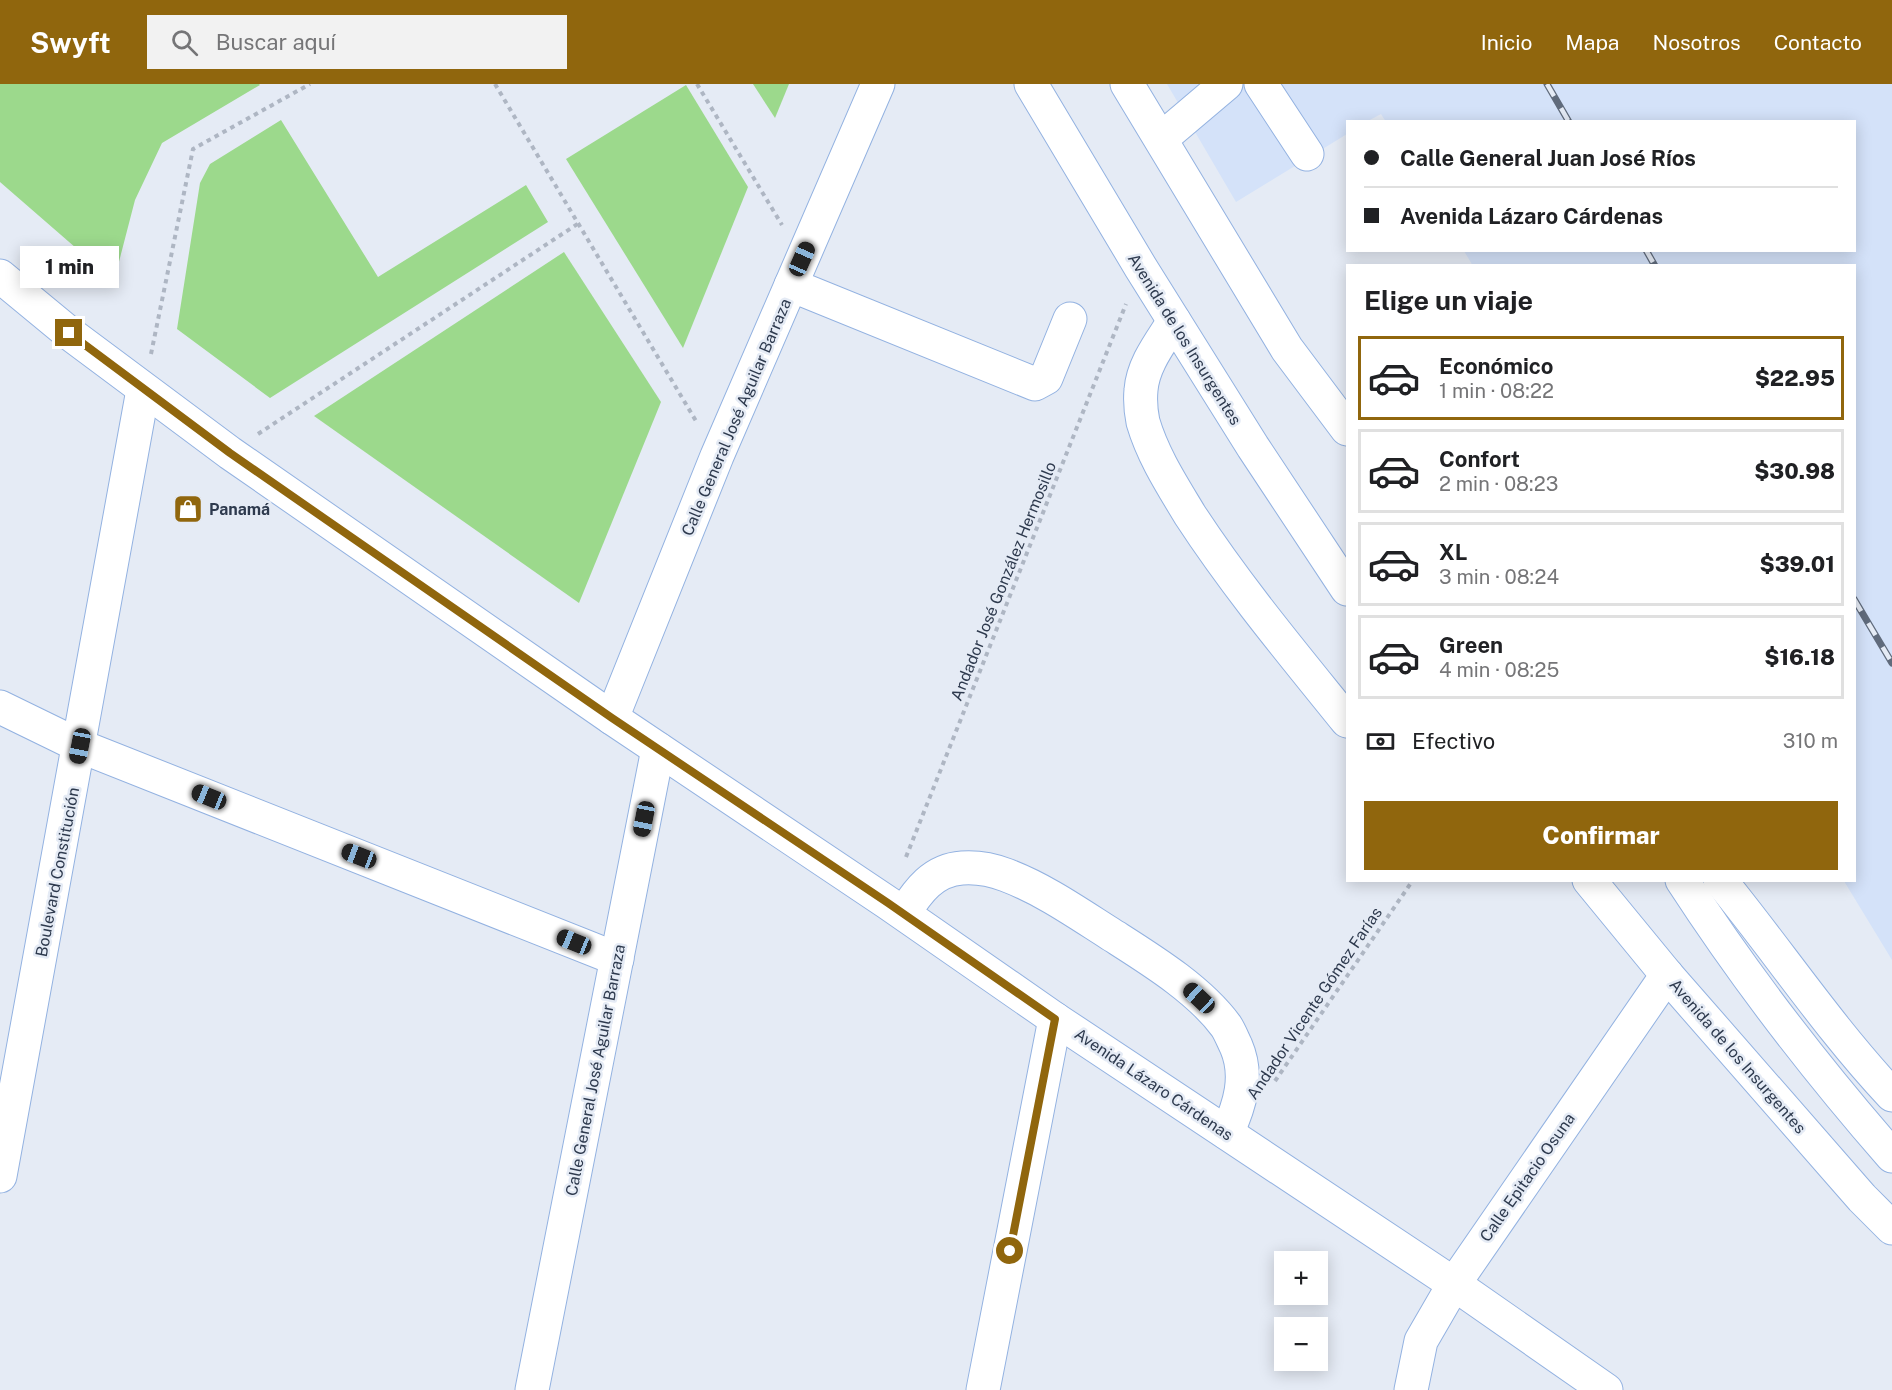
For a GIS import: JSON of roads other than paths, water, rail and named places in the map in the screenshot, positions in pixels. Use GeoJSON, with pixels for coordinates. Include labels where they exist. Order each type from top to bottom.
{"type":"FeatureCollection","features":[{"type":"Feature","properties":{"kind":"main road","name":"Calle General José Aguilar Barraza"},"geometry":{"type":"LineString","coordinates":[[612,718],[717,456],[878,84]]}},
{"type":"Feature","properties":{"kind":"main road","name":"Avenida de los Insurgentes"},"geometry":{"type":"LineString","coordinates":[[1031,84],[1252,447],[1346,588]]}},
{"type":"Feature","properties":{"kind":"main road"},"geometry":{"type":"LineString","coordinates":[[1127,84],[1287,349],[1346,428]]}},
{"type":"Feature","properties":{"kind":"main road"},"geometry":{"type":"LineString","coordinates":[[1161,139],[1226,84]]}},
{"type":"Feature","properties":{"kind":"main road"},"geometry":{"type":"LineString","coordinates":[[1261,84],[1307,154]]}},
{"type":"Feature","properties":{"kind":"main road"},"geometry":{"type":"LineString","coordinates":[[797,272],[1035,384],[1046,378],[1070,320]]}},
{"type":"Feature","properties":{"kind":"main road","name":"Avenida Lázaro Cárdenas"},"geometry":{"type":"LineString","coordinates":[[0,276],[143,390],[230,453],[612,718],[904,913],[1055,1019],[1454,1284],[1606,1390]]}},
{"type":"Feature","properties":{"kind":"main road"},"geometry":{"type":"LineString","coordinates":[[1174,321],[1150,360],[1141,389],[1143,420],[1152,446],[1167,478],[1208,542],[1260,613],[1346,720]]}},
{"type":"Feature","properties":{"kind":"main road","name":"Boulevard Constitución"},"geometry":{"type":"LineString","coordinates":[[0,1176],[143,390]]}},
{"type":"Feature","properties":{"kind":"main road"},"geometry":{"type":"LineString","coordinates":[[0,707],[80,746],[617,959]]}},
{"type":"Feature","properties":{"kind":"main road","name":"Calle General José Aguilar Barraza"},"geometry":{"type":"LineString","coordinates":[[532,1390],[658,749]]}},
{"type":"Feature","properties":{"kind":"main road"},"geometry":{"type":"LineString","coordinates":[[904,913],[920,889],[945,871],[981,868],[1005,874],[1069,907],[1149,959],[1188,988],[1210,1009],[1226,1026],[1236,1047],[1242,1063],[1243,1079],[1234,1118],[1227,1133]]}},
{"type":"Feature","properties":{"kind":"main road","name":"Avenida de los Insurgentes"},"geometry":{"type":"LineString","coordinates":[[1591,882],[1667,975],[1862,1198],[1892,1228]]}},
{"type":"Feature","properties":{"kind":"main road"},"geometry":{"type":"LineString","coordinates":[[1684,882],[1733,956],[1854,1113],[1892,1156]]}},
{"type":"Feature","properties":{"kind":"main road"},"geometry":{"type":"LineString","coordinates":[[1722,882],[1856,1056],[1892,1095]]}},
{"type":"Feature","properties":{"kind":"main road","name":"Calle Epitacio Osuna"},"geometry":{"type":"LineString","coordinates":[[1411,1390],[1421,1341],[1454,1284],[1667,975]]}},
{"type":"Feature","properties":{"kind":"main road"},"geometry":{"type":"LineString","coordinates":[[983,1390],[1055,1019]]}},
{"type":"Feature","properties":{"kind":"railway"},"geometry":{"type":"LineString","coordinates":[[1547,84],[1568,120]]}},
{"type":"Feature","properties":{"kind":"railway"},"geometry":{"type":"LineString","coordinates":[[1647,252],[1654,264]]}},
{"type":"Feature","properties":{"kind":"railway"},"geometry":{"type":"LineString","coordinates":[[1856,602],[1892,663]]}},
{"type":"Feature","properties":{"kind":"place","name":"Panamá"},"geometry":{"type":"Point","coordinates":[188,509]}}]}
